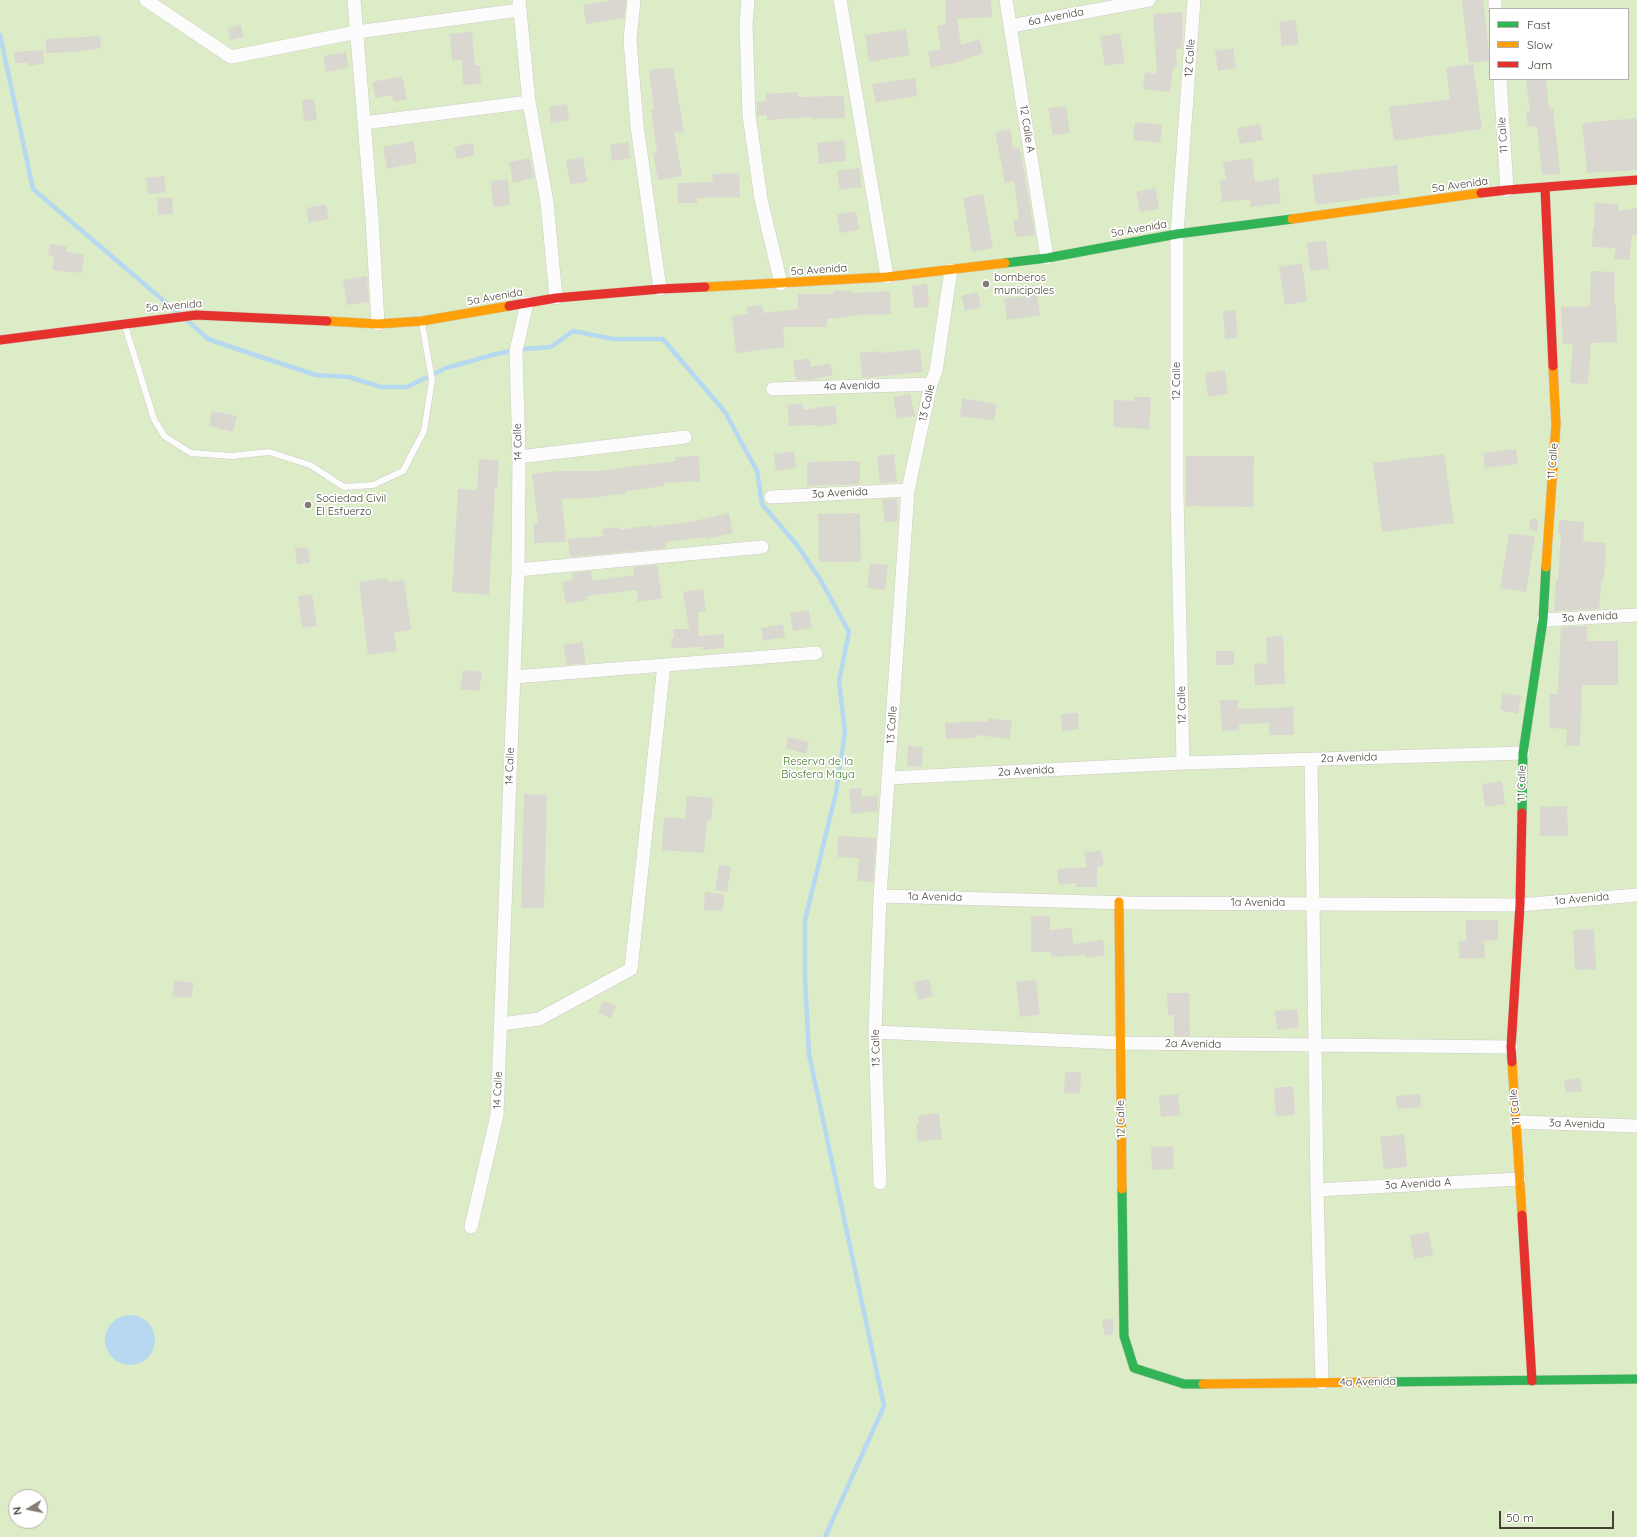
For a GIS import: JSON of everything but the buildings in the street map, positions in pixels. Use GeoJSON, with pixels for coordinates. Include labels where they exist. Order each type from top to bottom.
{"type":"FeatureCollection","features":[{"type":"Feature","properties":{"kind":"street"},"geometry":{"type":"LineString","coordinates":[[146,0],[231,57],[357,32],[519,5],[529,102],[546,202],[556,298]]}},
{"type":"Feature","properties":{"kind":"street"},"geometry":{"type":"LineString","coordinates":[[354,0],[372,219],[378,324]]}},
{"type":"Feature","properties":{"kind":"street"},"geometry":{"type":"LineString","coordinates":[[634,0],[630,40],[637,126],[660,290]]}},
{"type":"Feature","properties":{"kind":"street"},"geometry":{"type":"LineString","coordinates":[[748,0],[746,24],[749,115],[761,198],[781,284]]}},
{"type":"Feature","properties":{"kind":"street"},"geometry":{"type":"LineString","coordinates":[[840,0],[887,277]]}},
{"type":"Feature","properties":{"kind":"street","name":"12 Calle A"},"geometry":{"type":"LineString","coordinates":[[1006,0],[1047,258]]}},
{"type":"Feature","properties":{"kind":"street","name":"6a Avenida"},"geometry":{"type":"LineString","coordinates":[[1011,26],[1149,0]]}},
{"type":"Feature","properties":{"kind":"street","name":"12 Calle"},"geometry":{"type":"LineString","coordinates":[[1184,763],[1177,489],[1177,234],[1194,0]]}},
{"type":"Feature","properties":{"kind":"street","name":"11 Calle"},"geometry":{"type":"LineString","coordinates":[[1500,80],[1507,190]]}},
{"type":"Feature","properties":{"kind":"street"},"geometry":{"type":"LineString","coordinates":[[364,122],[529,102]]}},
{"type":"Feature","properties":{"kind":"street","name":"5a Avenida"},"geometry":{"type":"LineString","coordinates":[[0,340],[196,315],[378,324],[422,321],[556,298],[660,290],[887,277],[1047,258],[1177,234],[1507,190],[1637,180]]}},
{"type":"Feature","properties":{"kind":"street","name":"11 Calle"},"geometry":{"type":"LineString","coordinates":[[1532,1381],[1511,1047],[1520,904],[1523,753],[1544,620],[1547,542],[1556,424],[1545,188]]}},
{"type":"Feature","properties":{"kind":"street","name":"13 Calle"},"geometry":{"type":"LineString","coordinates":[[880,1183],[875,1032],[880,896],[908,490],[931,384],[936,371],[952,270]]}},
{"type":"Feature","properties":{"kind":"street","name":"14 Calle"},"geometry":{"type":"LineString","coordinates":[[470,1227],[497,1115],[518,570],[519,457],[516,351],[527,304]]}},
{"type":"Feature","properties":{"kind":"street","name":"4a Avenida"},"geometry":{"type":"LineString","coordinates":[[773,389],[931,384]]}},
{"type":"Feature","properties":{"kind":"street"},"geometry":{"type":"LineString","coordinates":[[519,457],[684,438]]}},
{"type":"Feature","properties":{"kind":"street","name":"3a Avenida"},"geometry":{"type":"LineString","coordinates":[[772,496],[908,490]]}},
{"type":"Feature","properties":{"kind":"street"},"geometry":{"type":"LineString","coordinates":[[518,570],[762,547]]}},
{"type":"Feature","properties":{"kind":"street","name":"3a Avenida"},"geometry":{"type":"LineString","coordinates":[[1544,620],[1637,615]]}},
{"type":"Feature","properties":{"kind":"street"},"geometry":{"type":"LineString","coordinates":[[514,677],[816,653]]}},
{"type":"Feature","properties":{"kind":"street"},"geometry":{"type":"LineString","coordinates":[[501,1024],[539,1018],[631,969],[664,665]]}},
{"type":"Feature","properties":{"kind":"street","name":"2a Avenida"},"geometry":{"type":"LineString","coordinates":[[888,778],[1184,763],[1523,753]]}},
{"type":"Feature","properties":{"kind":"street"},"geometry":{"type":"LineString","coordinates":[[1311,759],[1317,1190],[1322,1383]]}},
{"type":"Feature","properties":{"kind":"street","name":"1a Avenida"},"geometry":{"type":"LineString","coordinates":[[880,896],[1119,902],[1520,904],[1637,895]]}},
{"type":"Feature","properties":{"kind":"street","name":"12 Calle"},"geometry":{"type":"LineString","coordinates":[[1119,902],[1124,1336]]}},
{"type":"Feature","properties":{"kind":"street","name":"2a Avenida"},"geometry":{"type":"LineString","coordinates":[[875,1032],[1120,1043],[1511,1047]]}},
{"type":"Feature","properties":{"kind":"street","name":"3a Avenida"},"geometry":{"type":"LineString","coordinates":[[1516,1122],[1637,1126]]}},
{"type":"Feature","properties":{"kind":"street","name":"3a Avenida A"},"geometry":{"type":"LineString","coordinates":[[1317,1190],[1519,1179]]}},
{"type":"Feature","properties":{"kind":"street","name":"4a Avenida"},"geometry":{"type":"LineString","coordinates":[[1124,1336],[1134,1368],[1184,1384],[1637,1379]]}},
{"type":"Feature","properties":{"kind":"lane"},"geometry":{"type":"LineString","coordinates":[[124,323],[154,419],[164,436],[192,452],[232,456],[269,452],[310,465],[344,487],[373,485],[403,471],[424,432],[432,380],[422,321]]}},
{"type":"Feature","properties":{"kind":"green space","name":"Reserva de la Biosfera Maya"},"geometry":{"type":"Polygon","coordinates":[[[0,0],[1637,0],[1637,1537],[0,1537],[0,0]]]}},
{"type":"Feature","properties":{"kind":"water"},"geometry":{"type":"Polygon","coordinates":[[[125,1315],[135,1315],[148,1322],[155,1335],[155,1345],[148,1358],[135,1365],[125,1365],[116,1361],[109,1354],[105,1345],[105,1335],[109,1326],[116,1319],[125,1315]]]}},
{"type":"Feature","properties":{"kind":"waterway"},"geometry":{"type":"LineString","coordinates":[[0,35],[33,189],[177,312]]}},
{"type":"Feature","properties":{"kind":"waterway"},"geometry":{"type":"LineString","coordinates":[[188,321],[208,339],[316,375],[349,377],[381,387],[407,387],[446,368],[496,354],[524,349],[551,347],[573,331],[613,339],[663,339],[725,412],[757,471],[762,504],[797,545],[820,579],[849,632],[839,681],[845,732],[836,793],[805,920],[805,978],[809,1054],[884,1406],[825,1537]]}},
{"type":"Feature","properties":{"kind":"traffic: fast"},"geometry":{"type":"LineString","coordinates":[[1005,263],[1047,258],[1177,234],[1292,219]]}},
{"type":"Feature","properties":{"kind":"traffic: fast"},"geometry":{"type":"LineString","coordinates":[[1522,813],[1523,753],[1543,620],[1546,567]]}},
{"type":"Feature","properties":{"kind":"traffic: fast"},"geometry":{"type":"LineString","coordinates":[[1122,1189],[1124,1336],[1134,1368],[1184,1384],[1203,1384]]}},
{"type":"Feature","properties":{"kind":"traffic: fast"},"geometry":{"type":"LineString","coordinates":[[1384,1382],[1637,1379]]}},
{"type":"Feature","properties":{"kind":"traffic: slow"},"geometry":{"type":"LineString","coordinates":[[1292,219],[1481,193]]}},
{"type":"Feature","properties":{"kind":"traffic: slow"},"geometry":{"type":"LineString","coordinates":[[705,287],[887,277],[1005,263]]}},
{"type":"Feature","properties":{"kind":"traffic: slow"},"geometry":{"type":"LineString","coordinates":[[327,321],[378,324],[422,321],[509,306]]}},
{"type":"Feature","properties":{"kind":"traffic: slow"},"geometry":{"type":"LineString","coordinates":[[1546,567],[1556,424],[1553,366]]}},
{"type":"Feature","properties":{"kind":"traffic: slow"},"geometry":{"type":"LineString","coordinates":[[1119,902],[1122,1189]]}},
{"type":"Feature","properties":{"kind":"traffic: slow"},"geometry":{"type":"LineString","coordinates":[[1512,1062],[1522,1215]]}},
{"type":"Feature","properties":{"kind":"traffic: slow"},"geometry":{"type":"LineString","coordinates":[[1203,1384],[1384,1382]]}},
{"type":"Feature","properties":{"kind":"traffic: jam"},"geometry":{"type":"LineString","coordinates":[[1481,193],[1637,180]]}},
{"type":"Feature","properties":{"kind":"traffic: jam"},"geometry":{"type":"LineString","coordinates":[[1545,188],[1553,366]]}},
{"type":"Feature","properties":{"kind":"traffic: jam"},"geometry":{"type":"LineString","coordinates":[[509,306],[556,298],[660,289],[705,287]]}},
{"type":"Feature","properties":{"kind":"traffic: jam"},"geometry":{"type":"LineString","coordinates":[[0,340],[196,315],[327,321]]}},
{"type":"Feature","properties":{"kind":"traffic: jam"},"geometry":{"type":"LineString","coordinates":[[1512,1062],[1511,1047],[1520,905],[1522,813]]}},
{"type":"Feature","properties":{"kind":"traffic: jam"},"geometry":{"type":"LineString","coordinates":[[1522,1215],[1532,1381]]}},
{"type":"Feature","properties":{"kind":"place","name":"bomberos municipales"},"geometry":{"type":"Point","coordinates":[986,284]}},
{"type":"Feature","properties":{"kind":"place","name":"Sociedad Civil El Esfuerzo"},"geometry":{"type":"Point","coordinates":[308,505]}}]}
